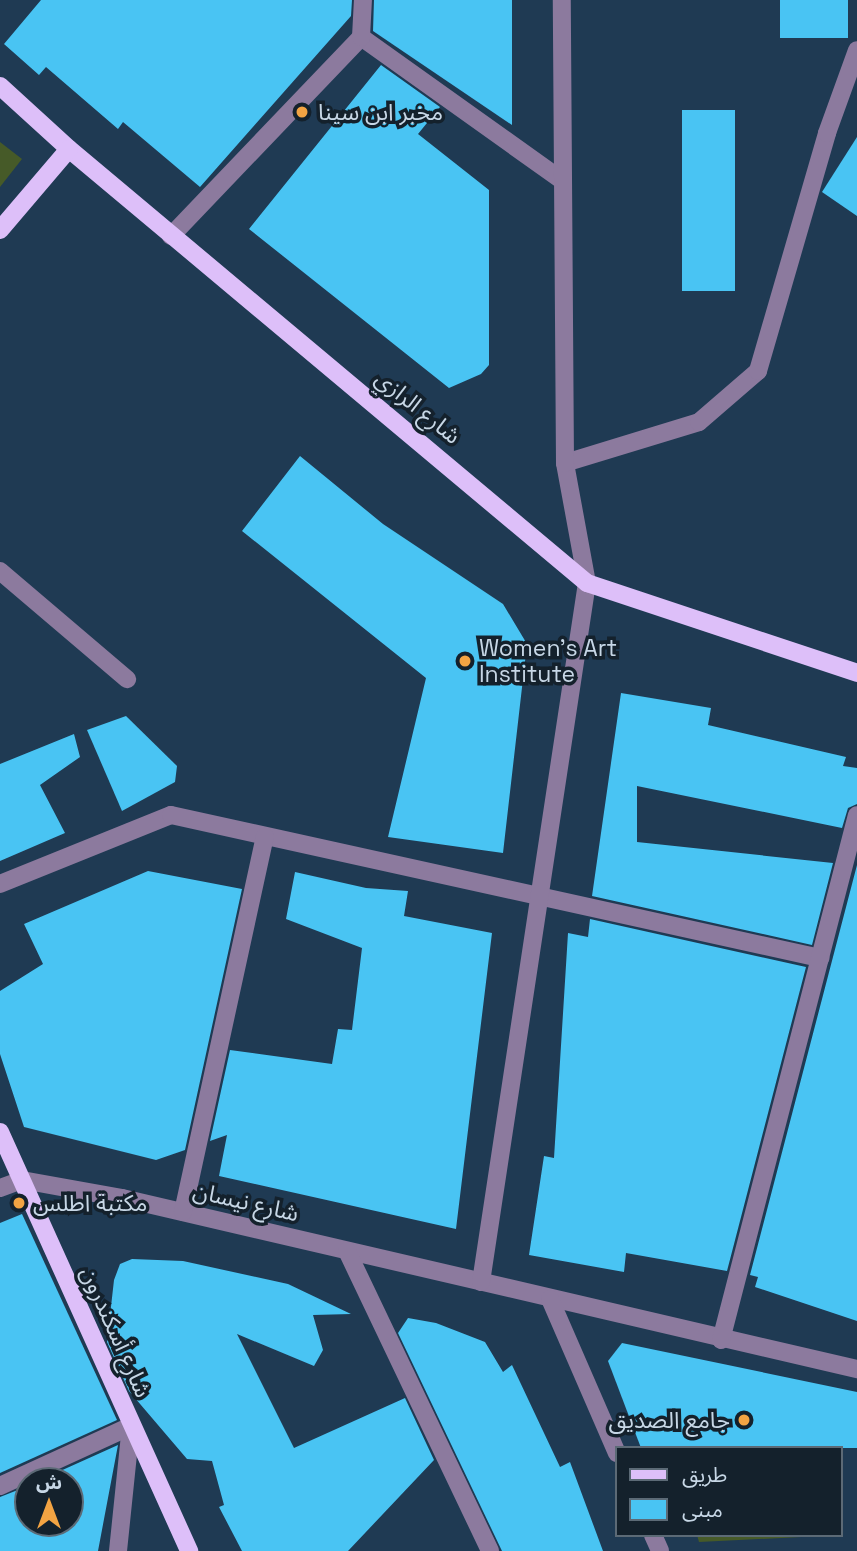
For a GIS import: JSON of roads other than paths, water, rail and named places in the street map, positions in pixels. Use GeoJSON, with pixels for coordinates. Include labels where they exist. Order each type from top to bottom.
{"type":"FeatureCollection","features":[{"type":"Feature","properties":{"kind":"main road","name":"شارع الرازي"},"geometry":{"type":"LineString","coordinates":[[0,86],[171,236],[587,583],[857,673]]}},
{"type":"Feature","properties":{"kind":"main road"},"geometry":{"type":"LineString","coordinates":[[0,230],[69,149]]}},
{"type":"Feature","properties":{"kind":"main road","name":"شارع أسكندرون"},"geometry":{"type":"LineString","coordinates":[[0,1132],[189,1551]]}},
{"type":"Feature","properties":{"kind":"street"},"geometry":{"type":"LineString","coordinates":[[171,236],[361,37],[363,0]]}},
{"type":"Feature","properties":{"kind":"street"},"geometry":{"type":"LineString","coordinates":[[481,1282],[587,583],[565,463],[562,0]]}},
{"type":"Feature","properties":{"kind":"street"},"geometry":{"type":"LineString","coordinates":[[361,37],[563,181]]}},
{"type":"Feature","properties":{"kind":"street"},"geometry":{"type":"LineString","coordinates":[[565,463],[699,422],[758,371],[827,132],[857,50]]}},
{"type":"Feature","properties":{"kind":"street"},"geometry":{"type":"LineString","coordinates":[[0,571],[127,679]]}},
{"type":"Feature","properties":{"kind":"street"},"geometry":{"type":"LineString","coordinates":[[721,1340],[857,815]]}},
{"type":"Feature","properties":{"kind":"street"},"geometry":{"type":"LineString","coordinates":[[0,884],[171,816],[539,899],[820,958]]}},
{"type":"Feature","properties":{"kind":"street"},"geometry":{"type":"LineString","coordinates":[[183,1212],[265,837]]}},
{"type":"Feature","properties":{"kind":"street"},"geometry":{"type":"LineString","coordinates":[[0,1188],[22,1180]]}},
{"type":"Feature","properties":{"kind":"street","name":"شارع نيسان"},"geometry":{"type":"LineString","coordinates":[[22,1180],[183,1212],[551,1299]]}},
{"type":"Feature","properties":{"kind":"street"},"geometry":{"type":"LineString","coordinates":[[347,1251],[490,1551]]}},
{"type":"Feature","properties":{"kind":"street"},"geometry":{"type":"LineString","coordinates":[[551,1299],[857,1369]]}},
{"type":"Feature","properties":{"kind":"street"},"geometry":{"type":"LineString","coordinates":[[551,1299],[616,1451]]}},
{"type":"Feature","properties":{"kind":"street"},"geometry":{"type":"LineString","coordinates":[[0,1486],[131,1426]]}},
{"type":"Feature","properties":{"kind":"street"},"geometry":{"type":"LineString","coordinates":[[118,1551],[131,1426]]}},
{"type":"Feature","properties":{"kind":"place","name":"مخبر ابن سينا"},"geometry":{"type":"Point","coordinates":[302,112]}},
{"type":"Feature","properties":{"kind":"place","name":"Women's Art Institute"},"geometry":{"type":"Point","coordinates":[465,661]}},
{"type":"Feature","properties":{"kind":"place","name":"مكتبة اطلس"},"geometry":{"type":"Point","coordinates":[19,1203]}},
{"type":"Feature","properties":{"kind":"place","name":"جامع الصديق"},"geometry":{"type":"Point","coordinates":[744,1420]}}]}
